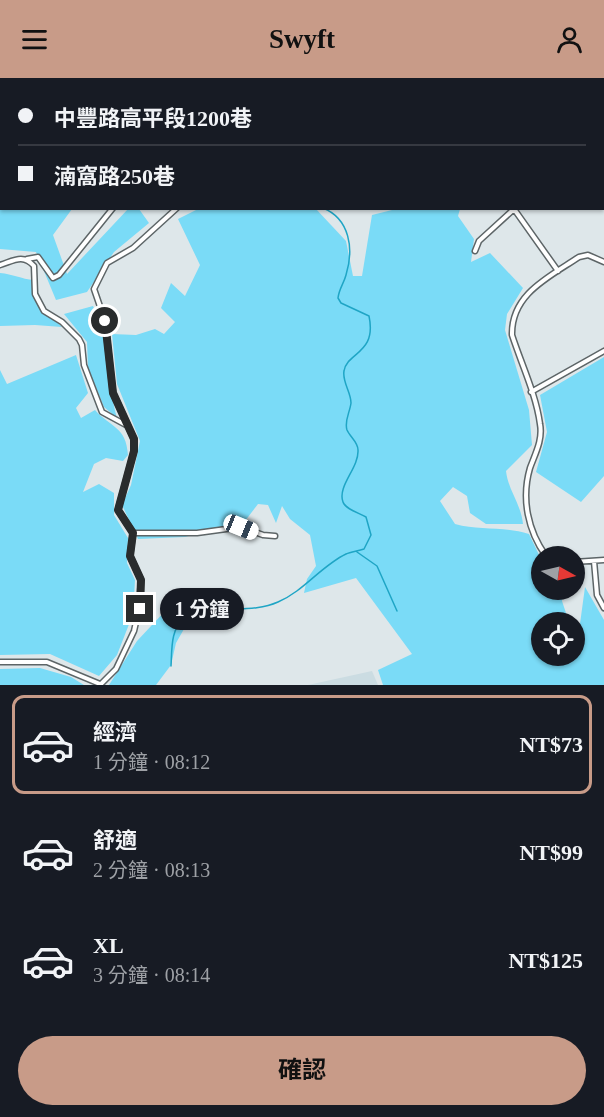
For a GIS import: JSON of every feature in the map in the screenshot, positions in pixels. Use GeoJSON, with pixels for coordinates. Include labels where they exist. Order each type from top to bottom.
{"type":"FeatureCollection","features":[{"type":"Feature","properties":{"kind":"lane"},"geometry":{"type":"LineString","coordinates":[[0,265],[20,258],[38,257],[53,278],[59,275],[111,210]]}},
{"type":"Feature","properties":{"kind":"lane"},"geometry":{"type":"LineString","coordinates":[[0,662],[47,662],[100,684],[116,669],[134,631],[140,609],[141,580],[130,556],[133,533],[118,510],[134,451],[134,439],[113,393],[105,321],[94,289],[107,263],[133,248],[175,210]]}},
{"type":"Feature","properties":{"kind":"lane"},"geometry":{"type":"LineString","coordinates":[[476,251],[479,241],[513,210]]}},
{"type":"Feature","properties":{"kind":"lane"},"geometry":{"type":"LineString","coordinates":[[515,210],[558,271]]}},
{"type":"Feature","properties":{"kind":"lane"},"geometry":{"type":"LineString","coordinates":[[539,546],[528,519],[529,471],[540,432],[531,392],[512,335],[512,321],[524,297],[579,257],[588,255],[604,262]]}},
{"type":"Feature","properties":{"kind":"lane"},"geometry":{"type":"LineString","coordinates":[[26,259],[35,270],[35,294],[44,311],[62,322],[82,345],[84,365],[102,412],[127,426]]}},
{"type":"Feature","properties":{"kind":"lane"},"geometry":{"type":"LineString","coordinates":[[531,392],[604,351]]}},
{"type":"Feature","properties":{"kind":"lane"},"geometry":{"type":"LineString","coordinates":[[133,533],[197,533],[241,527],[263,536],[275,536]]}},
{"type":"Feature","properties":{"kind":"lane"},"geometry":{"type":"LineString","coordinates":[[585,561],[604,560]]}},
{"type":"Feature","properties":{"kind":"lane"},"geometry":{"type":"LineString","coordinates":[[594,561],[597,595],[604,608]]}},
{"type":"Feature","properties":{"kind":"shaded area"},"geometry":{"type":"Polygon","coordinates":[[[0,210],[71,210],[53,235],[67,274],[127,210],[140,210],[149,223],[114,252],[87,292],[56,300],[36,252],[0,249],[0,210]]]}},
{"type":"Feature","properties":{"kind":"shaded area"},"geometry":{"type":"Polygon","coordinates":[[[196,210],[317,210],[346,241],[353,276],[362,276],[372,215],[392,210],[460,210],[458,216],[474,239],[471,262],[490,253],[523,288],[507,314],[505,330],[529,410],[532,445],[506,471],[523,524],[486,524],[470,513],[467,496],[453,487],[440,501],[455,524],[529,534],[535,546],[531,546],[531,600],[562,600],[566,612],[531,612],[531,666],[585,666],[585,612],[582,612],[585,587],[604,620],[604,685],[383,685],[378,670],[412,654],[356,578],[304,593],[307,579],[316,566],[310,535],[290,519],[282,506],[276,523],[268,505],[258,504],[245,521],[185,537],[138,539],[122,505],[131,485],[140,441],[117,384],[112,334],[136,335],[155,329],[164,334],[175,322],[161,308],[171,283],[185,296],[200,265],[178,219],[196,210]]]}},
{"type":"Feature","properties":{"kind":"shaded area"},"geometry":{"type":"Polygon","coordinates":[[[0,273],[34,280],[40,306],[62,327],[0,326],[0,273]]]}},
{"type":"Feature","properties":{"kind":"shaded area"},"geometry":{"type":"Polygon","coordinates":[[[93,306],[105,347],[117,418],[104,407],[88,368],[87,342],[64,314],[93,306]]]}},
{"type":"Feature","properties":{"kind":"shaded area"},"geometry":{"type":"Polygon","coordinates":[[[76,355],[88,393],[76,408],[81,418],[95,410],[121,433],[127,445],[128,455],[123,461],[106,458],[94,464],[83,492],[99,484],[114,493],[114,515],[128,538],[127,563],[135,580],[133,614],[117,655],[99,676],[50,654],[0,655],[0,370],[7,384],[76,355]]]}},
{"type":"Feature","properties":{"kind":"shaded area"},"geometry":{"type":"Polygon","coordinates":[[[604,357],[604,476],[581,502],[536,472],[547,432],[540,395],[604,357]]]}},
{"type":"Feature","properties":{"kind":"shaded area"},"geometry":{"type":"Polygon","coordinates":[[[205,603],[212,613],[200,627],[184,629],[176,643],[171,665],[156,685],[109,685],[137,641],[167,609],[205,603]]]}},
{"type":"Feature","properties":{"kind":"shaded area"},"geometry":{"type":"Polygon","coordinates":[[[40,668],[71,677],[84,685],[0,685],[0,669],[40,668]]]}},
{"type":"Feature","properties":{"kind":"shaded area"},"geometry":{"type":"Polygon","coordinates":[[[372,671],[378,685],[308,685],[372,671]]]}},
{"type":"Feature","properties":{"kind":"waterway"},"geometry":{"type":"LineString","coordinates":[[171,666],[174,634],[185,619],[208,611],[255,608],[278,602],[296,592],[337,559],[364,549],[371,535],[366,517],[346,507],[342,496],[358,450],[357,444],[346,427],[351,403],[344,371],[346,365],[361,351],[369,338],[369,316],[341,303],[338,298],[350,255],[348,236],[339,219],[327,210]]}},
{"type":"Feature","properties":{"kind":"waterway"},"geometry":{"type":"LineString","coordinates":[[357,552],[377,566],[397,611]]}},
{"type":"Feature","properties":{"kind":"route"},"geometry":{"type":"LineString","coordinates":[[105,321],[113,393],[119,411],[134,439],[134,451],[119,498],[118,510],[133,533],[134,541],[130,556],[131,562],[140,574],[140,609]]}}]}
